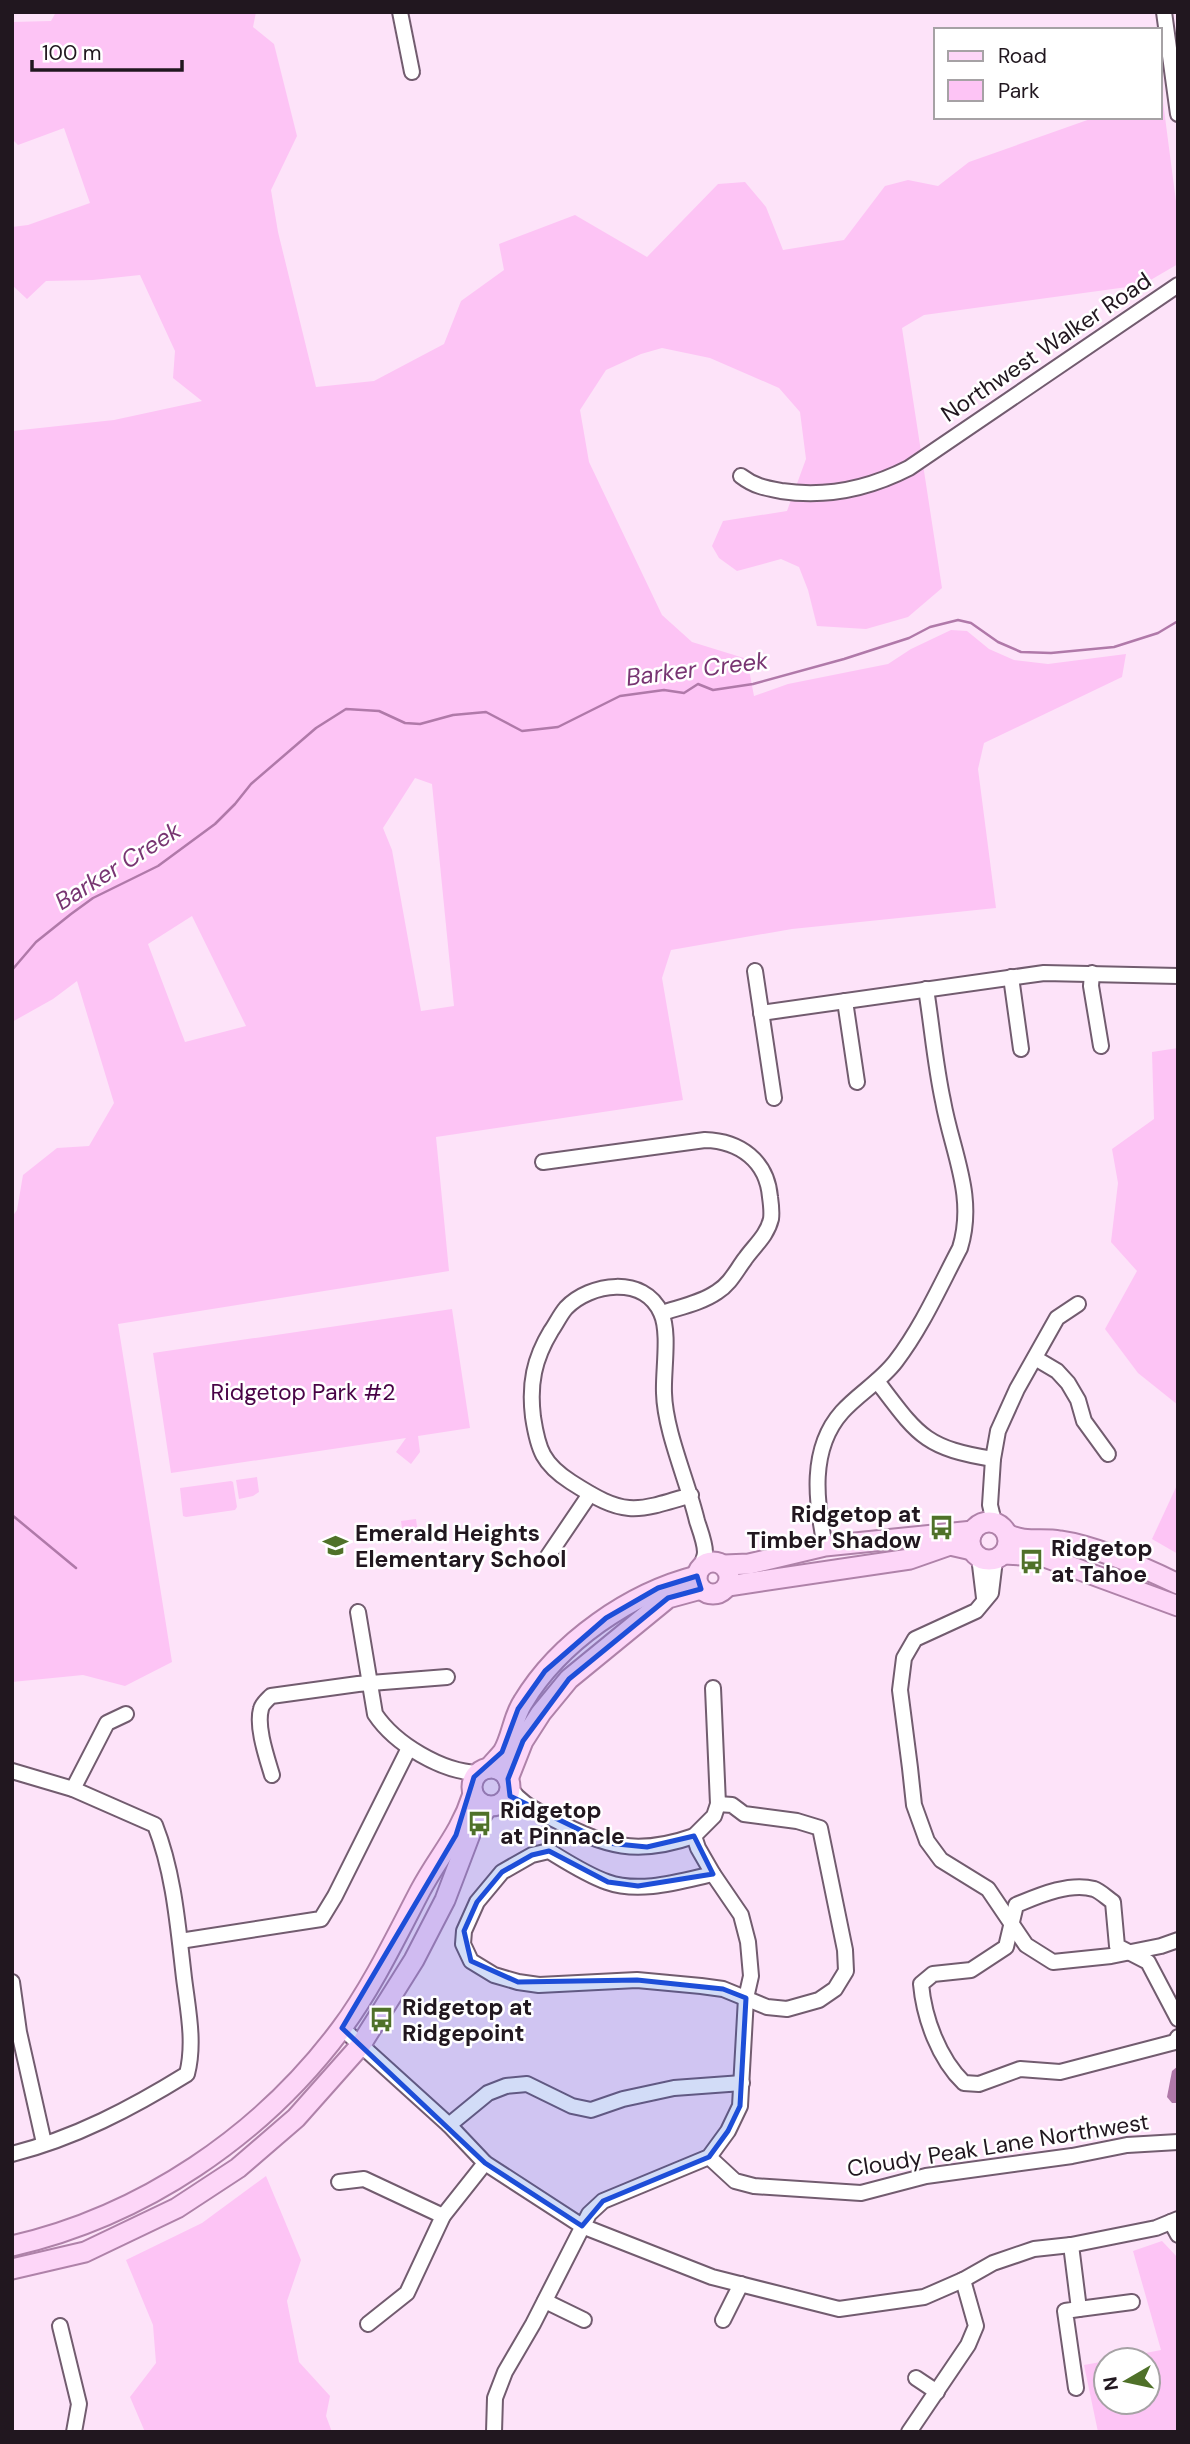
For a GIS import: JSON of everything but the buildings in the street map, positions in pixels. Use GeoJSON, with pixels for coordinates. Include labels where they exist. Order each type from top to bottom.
{"type":"FeatureCollection","features":[{"type":"Feature","properties":{"kind":"main road"},"geometry":{"type":"LineString","coordinates":[[707,1568],[729,1575],[728,1586],[910,1559],[950,1545],[988,1538],[1178,1606]]}},
{"type":"Feature","properties":{"kind":"main road"},"geometry":{"type":"LineString","coordinates":[[12,2246],[78,2228],[151,2194],[212,2156],[273,2105],[342,2028],[394,1941],[428,1875],[541,1713],[569,1679],[707,1568],[749,1564],[825,1546],[1016,1538],[1060,1541],[1086,1547],[1178,1584]]}},
{"type":"Feature","properties":{"kind":"main road"},"geometry":{"type":"LineString","coordinates":[[12,2269],[85,2252],[146,2223],[238,2168],[296,2118],[360,2046],[414,1960],[444,1900],[490,1787]]}},
{"type":"Feature","properties":{"kind":"street"},"geometry":{"type":"LineString","coordinates":[[400,12],[412,72]]}},
{"type":"Feature","properties":{"kind":"street"},"geometry":{"type":"LineString","coordinates":[[1164,12],[1178,114]]}},
{"type":"Feature","properties":{"kind":"street","name":"Northwest Walker Road"},"geometry":{"type":"LineString","coordinates":[[741,476],[752,485],[818,494],[850,491],[888,478],[940,447],[1178,285]]}},
{"type":"Feature","properties":{"kind":"street"},"geometry":{"type":"LineString","coordinates":[[755,971],[774,1098]]}},
{"type":"Feature","properties":{"kind":"street"},"geometry":{"type":"LineString","coordinates":[[761,1013],[1057,972],[1178,976]]}},
{"type":"Feature","properties":{"kind":"street"},"geometry":{"type":"LineString","coordinates":[[1093,973],[1091,986],[1101,1046]]}},
{"type":"Feature","properties":{"kind":"street"},"geometry":{"type":"LineString","coordinates":[[1011,977],[1021,1049]]}},
{"type":"Feature","properties":{"kind":"street"},"geometry":{"type":"LineString","coordinates":[[825,1546],[817,1492],[818,1463],[822,1449],[841,1413],[894,1364],[960,1248],[966,1219],[961,1165],[943,1104],[926,989]]}},
{"type":"Feature","properties":{"kind":"street"},"geometry":{"type":"LineString","coordinates":[[845,1001],[857,1082]]}},
{"type":"Feature","properties":{"kind":"street"},"geometry":{"type":"LineString","coordinates":[[543,1162],[705,1140],[738,1146],[754,1158],[764,1171],[770,1198],[771,1218],[760,1242],[731,1280],[718,1292],[662,1313]]}},
{"type":"Feature","properties":{"kind":"street"},"geometry":{"type":"LineString","coordinates":[[691,1495],[628,1509],[608,1504],[590,1494],[548,1464],[538,1445],[531,1382],[540,1349],[564,1310],[578,1298],[620,1287],[642,1292],[662,1313],[665,1327],[664,1398],[691,1495],[707,1568]]}},
{"type":"Feature","properties":{"kind":"street"},"geometry":{"type":"LineString","coordinates":[[1078,1304],[1057,1318],[1017,1389],[998,1431],[993,1458],[988,1538],[991,1593],[984,1598],[976,1611],[915,1639],[904,1658],[900,1690],[914,1805],[927,1841],[941,1860],[988,1889],[1026,1945],[1053,1962],[1129,1952],[1178,1940]]}},
{"type":"Feature","properties":{"kind":"street"},"geometry":{"type":"LineString","coordinates":[[1035,1358],[1057,1371],[1068,1383],[1078,1400],[1084,1421],[1108,1454]]}},
{"type":"Feature","properties":{"kind":"street"},"geometry":{"type":"LineString","coordinates":[[877,1381],[904,1417],[930,1442],[958,1453],[993,1458]]}},
{"type":"Feature","properties":{"kind":"street"},"geometry":{"type":"LineString","coordinates":[[548,1556],[590,1494]]}},
{"type":"Feature","properties":{"kind":"street"},"geometry":{"type":"LineString","coordinates":[[358,1612],[375,1714],[383,1726],[409,1748],[588,1837],[607,1843],[626,1847],[674,1843],[695,1836],[714,1816],[718,1804],[713,1688]]}},
{"type":"Feature","properties":{"kind":"street"},"geometry":{"type":"LineString","coordinates":[[272,1775],[264,1748],[260,1715],[261,1706],[271,1696],[447,1677]]}},
{"type":"Feature","properties":{"kind":"street"},"geometry":{"type":"LineString","coordinates":[[74,1789],[107,1723],[126,1714]]}},
{"type":"Feature","properties":{"kind":"street"},"geometry":{"type":"LineString","coordinates":[[180,1941],[321,1919],[409,1748]]}},
{"type":"Feature","properties":{"kind":"street"},"geometry":{"type":"LineString","coordinates":[[12,1771],[74,1789],[155,1825],[166,1852],[180,1941],[191,2058],[187,2074],[89,2128],[12,2154]]}},
{"type":"Feature","properties":{"kind":"street"},"geometry":{"type":"LineString","coordinates":[[713,1874],[665,1884],[638,1886],[608,1882],[549,1851],[532,1855],[502,1872],[477,1902],[464,1931],[463,1944],[471,1961],[494,1975],[518,1982],[539,1984],[637,1980],[723,1989],[767,2007],[787,2008],[819,2000],[835,1989],[846,1971],[845,1950],[820,1828],[797,1821],[744,1814],[732,1805],[718,1804]]}},
{"type":"Feature","properties":{"kind":"street"},"geometry":{"type":"LineString","coordinates":[[494,2432],[495,2398],[505,2372],[589,2214],[603,2201],[709,2157],[728,2131],[740,2106],[746,1998],[751,1976],[748,1941],[741,1915],[713,1874],[698,1848],[695,1836]]}},
{"type":"Feature","properties":{"kind":"street"},"geometry":{"type":"LineString","coordinates":[[1178,2019],[1148,1962],[1117,1946],[1113,1902],[1096,1889],[1072,1888],[1016,1905],[1006,1947],[971,1970],[933,1974],[921,1984],[923,2005],[940,2049],[953,2072],[964,2083],[979,2084],[1020,2069],[1060,2072],[1090,2066],[1175,2042],[1178,2037]]}},
{"type":"Feature","properties":{"kind":"street"},"geometry":{"type":"LineString","coordinates":[[12,1982],[16,2032],[44,2143]]}},
{"type":"Feature","properties":{"kind":"street"},"geometry":{"type":"LineString","coordinates":[[342,2028],[449,2125],[485,2164],[582,2227],[712,2277],[839,2309],[925,2297],[993,2263],[1034,2249],[1071,2245],[1176,2225]]}},
{"type":"Feature","properties":{"kind":"street"},"geometry":{"type":"LineString","coordinates":[[449,2125],[488,2093],[506,2086],[527,2084],[572,2106],[591,2110],[623,2099],[674,2088],[741,2083]]}},
{"type":"Feature","properties":{"kind":"street","name":"Cloudy Peak Lane Northwest"},"geometry":{"type":"LineString","coordinates":[[709,2157],[735,2181],[754,2186],[861,2193],[926,2176],[1034,2162],[1126,2145],[1178,2142]]}},
{"type":"Feature","properties":{"kind":"street"},"geometry":{"type":"LineString","coordinates":[[368,2324],[407,2293],[443,2216],[485,2164]]}},
{"type":"Feature","properties":{"kind":"street"},"geometry":{"type":"LineString","coordinates":[[339,2182],[364,2179],[443,2216]]}},
{"type":"Feature","properties":{"kind":"street"},"geometry":{"type":"LineString","coordinates":[[1071,2245],[1079,2309]]}},
{"type":"Feature","properties":{"kind":"street"},"geometry":{"type":"LineString","coordinates":[[909,2432],[968,2345],[976,2326],[963,2280]]}},
{"type":"Feature","properties":{"kind":"street"},"geometry":{"type":"LineString","coordinates":[[723,2319],[741,2284]]}},
{"type":"Feature","properties":{"kind":"street"},"geometry":{"type":"LineString","coordinates":[[545,2301],[584,2320]]}},
{"type":"Feature","properties":{"kind":"street"},"geometry":{"type":"LineString","coordinates":[[1076,2388],[1065,2311],[1132,2302]]}},
{"type":"Feature","properties":{"kind":"street"},"geometry":{"type":"LineString","coordinates":[[60,2326],[79,2404],[74,2432]]}},
{"type":"Feature","properties":{"kind":"street"},"geometry":{"type":"LineString","coordinates":[[916,2378],[937,2392]]}},
{"type":"Feature","properties":{"kind":"highlighted area"},"geometry":{"type":"Polygon","coordinates":[[[697,1576],[701,1589],[668,1598],[569,1679],[523,1741],[508,1779],[510,1796],[607,1843],[647,1847],[694,1836],[713,1874],[638,1886],[608,1882],[549,1851],[532,1855],[502,1872],[477,1902],[464,1931],[471,1961],[518,1982],[637,1980],[723,1989],[746,1998],[740,2106],[728,2131],[709,2157],[603,2201],[582,2226],[485,2163],[342,2028],[456,1835],[474,1777],[502,1752],[518,1709],[545,1671],[606,1618],[658,1588],[697,1576]]]}},
{"type":"Feature","properties":{"kind":"green space"},"geometry":{"type":"Polygon","coordinates":[[[56,12],[256,12],[253,27],[274,44],[297,136],[271,190],[278,232],[316,387],[374,381],[444,344],[461,301],[504,270],[499,244],[575,215],[647,257],[718,184],[745,182],[766,207],[783,250],[844,240],[885,186],[908,180],[938,186],[969,162],[1090,119],[1162,119],[1162,94],[1178,217],[1178,264],[1142,285],[924,315],[902,328],[942,588],[908,617],[866,629],[817,626],[799,567],[781,559],[737,571],[719,558],[712,546],[723,521],[787,511],[806,459],[800,412],[779,388],[710,358],[662,348],[606,370],[580,410],[589,462],[662,615],[692,642],[747,659],[754,696],[788,684],[888,664],[911,649],[951,630],[967,631],[989,649],[1014,660],[1048,664],[1126,654],[1122,677],[984,743],[978,769],[996,908],[792,929],[671,950],[662,978],[683,1100],[436,1137],[449,1271],[118,1324],[172,1662],[125,1686],[83,1675],[12,1682],[12,1217],[17,1210],[23,1175],[57,1148],[89,1146],[114,1103],[77,981],[53,999],[12,1022],[12,431],[114,420],[202,401],[173,378],[175,351],[140,275],[46,281],[27,299],[12,285],[12,227],[28,225],[90,203],[64,128],[18,145],[12,139],[12,22],[51,21],[56,12]],[[415,778],[383,828],[392,850],[421,1011],[454,1006],[432,784],[415,778]],[[192,916],[148,944],[185,1042],[246,1026],[192,916]]]}},
{"type":"Feature","properties":{"kind":"green space"},"geometry":{"type":"Polygon","coordinates":[[[1178,1048],[1178,1405],[1138,1373],[1105,1329],[1137,1271],[1111,1242],[1118,1183],[1112,1149],[1154,1119],[1152,1052],[1178,1048]]]}},
{"type":"Feature","properties":{"kind":"green space","name":"Ridgetop Park #2"},"geometry":{"type":"Polygon","coordinates":[[[452,1309],[470,1428],[418,1436],[420,1452],[411,1464],[396,1452],[406,1438],[171,1473],[153,1353],[452,1309]]]}},
{"type":"Feature","properties":{"kind":"green space"},"geometry":{"type":"Polygon","coordinates":[[[257,1477],[259,1492],[239,1499],[236,1480],[257,1477]]]}},
{"type":"Feature","properties":{"kind":"green space"},"geometry":{"type":"Polygon","coordinates":[[[231,1481],[237,1507],[235,1510],[183,1516],[180,1488],[231,1481]]]}},
{"type":"Feature","properties":{"kind":"green space"},"geometry":{"type":"Polygon","coordinates":[[[1178,1483],[1178,1554],[1152,1539],[1178,1483]]]}},
{"type":"Feature","properties":{"kind":"green space"},"geometry":{"type":"Polygon","coordinates":[[[416,1519],[418,1533],[403,1535],[401,1521],[416,1519]]]}},
{"type":"Feature","properties":{"kind":"green space"},"geometry":{"type":"Polygon","coordinates":[[[266,2176],[301,2260],[287,2301],[299,2362],[330,2396],[326,2416],[332,2432],[145,2432],[130,2397],[156,2363],[153,2325],[126,2260],[202,2223],[266,2176]]]}},
{"type":"Feature","properties":{"kind":"green space"},"geometry":{"type":"Polygon","coordinates":[[[1162,2241],[1178,2258],[1178,2432],[1098,2432],[1095,2416],[1162,2416],[1162,2346],[1133,2251],[1162,2241]]]}},
{"type":"Feature","properties":{"kind":"green space"},"geometry":{"type":"Polygon","coordinates":[[[1092,2364],[1092,2403],[1084,2365],[1092,2364]]]}},
{"type":"Feature","properties":{"kind":"shaded area"},"geometry":{"type":"Polygon","coordinates":[[[1178,2066],[1178,2103],[1172,2103],[1167,2097],[1172,2071],[1178,2066]]]}},
{"type":"Feature","properties":{"kind":"waterway","name":"Barker Creek"},"geometry":{"type":"LineString","coordinates":[[12,970],[36,942],[93,898],[158,866],[215,824],[251,784],[316,728],[346,709],[379,711],[405,723],[420,724],[453,715],[486,712],[522,731],[558,727],[620,696],[664,690],[684,693],[698,684],[713,690],[753,684],[844,659],[909,638],[930,627],[958,620],[971,623],[998,642],[1021,652],[1051,653],[1114,647],[1158,633],[1178,621]]}},
{"type":"Feature","properties":{"kind":"waterway"},"geometry":{"type":"LineString","coordinates":[[12,1515],[76,1568]]}},
{"type":"Feature","properties":{"kind":"place","name":"Ridgetop at Timber Shadow"},"geometry":{"type":"Point","coordinates":[941,1527]}},
{"type":"Feature","properties":{"kind":"place","name":"Emerald Heights Elementary School"},"geometry":{"type":"Point","coordinates":[335,1546]}},
{"type":"Feature","properties":{"kind":"place","name":"Ridgetop at Tahoe"},"geometry":{"type":"Point","coordinates":[1031,1561]}},
{"type":"Feature","properties":{"kind":"place","name":"Ridgetop at Pinnacle"},"geometry":{"type":"Point","coordinates":[480,1823]}},
{"type":"Feature","properties":{"kind":"place","name":"Ridgetop at Ridgepoint"},"geometry":{"type":"Point","coordinates":[382,2020]}}]}
